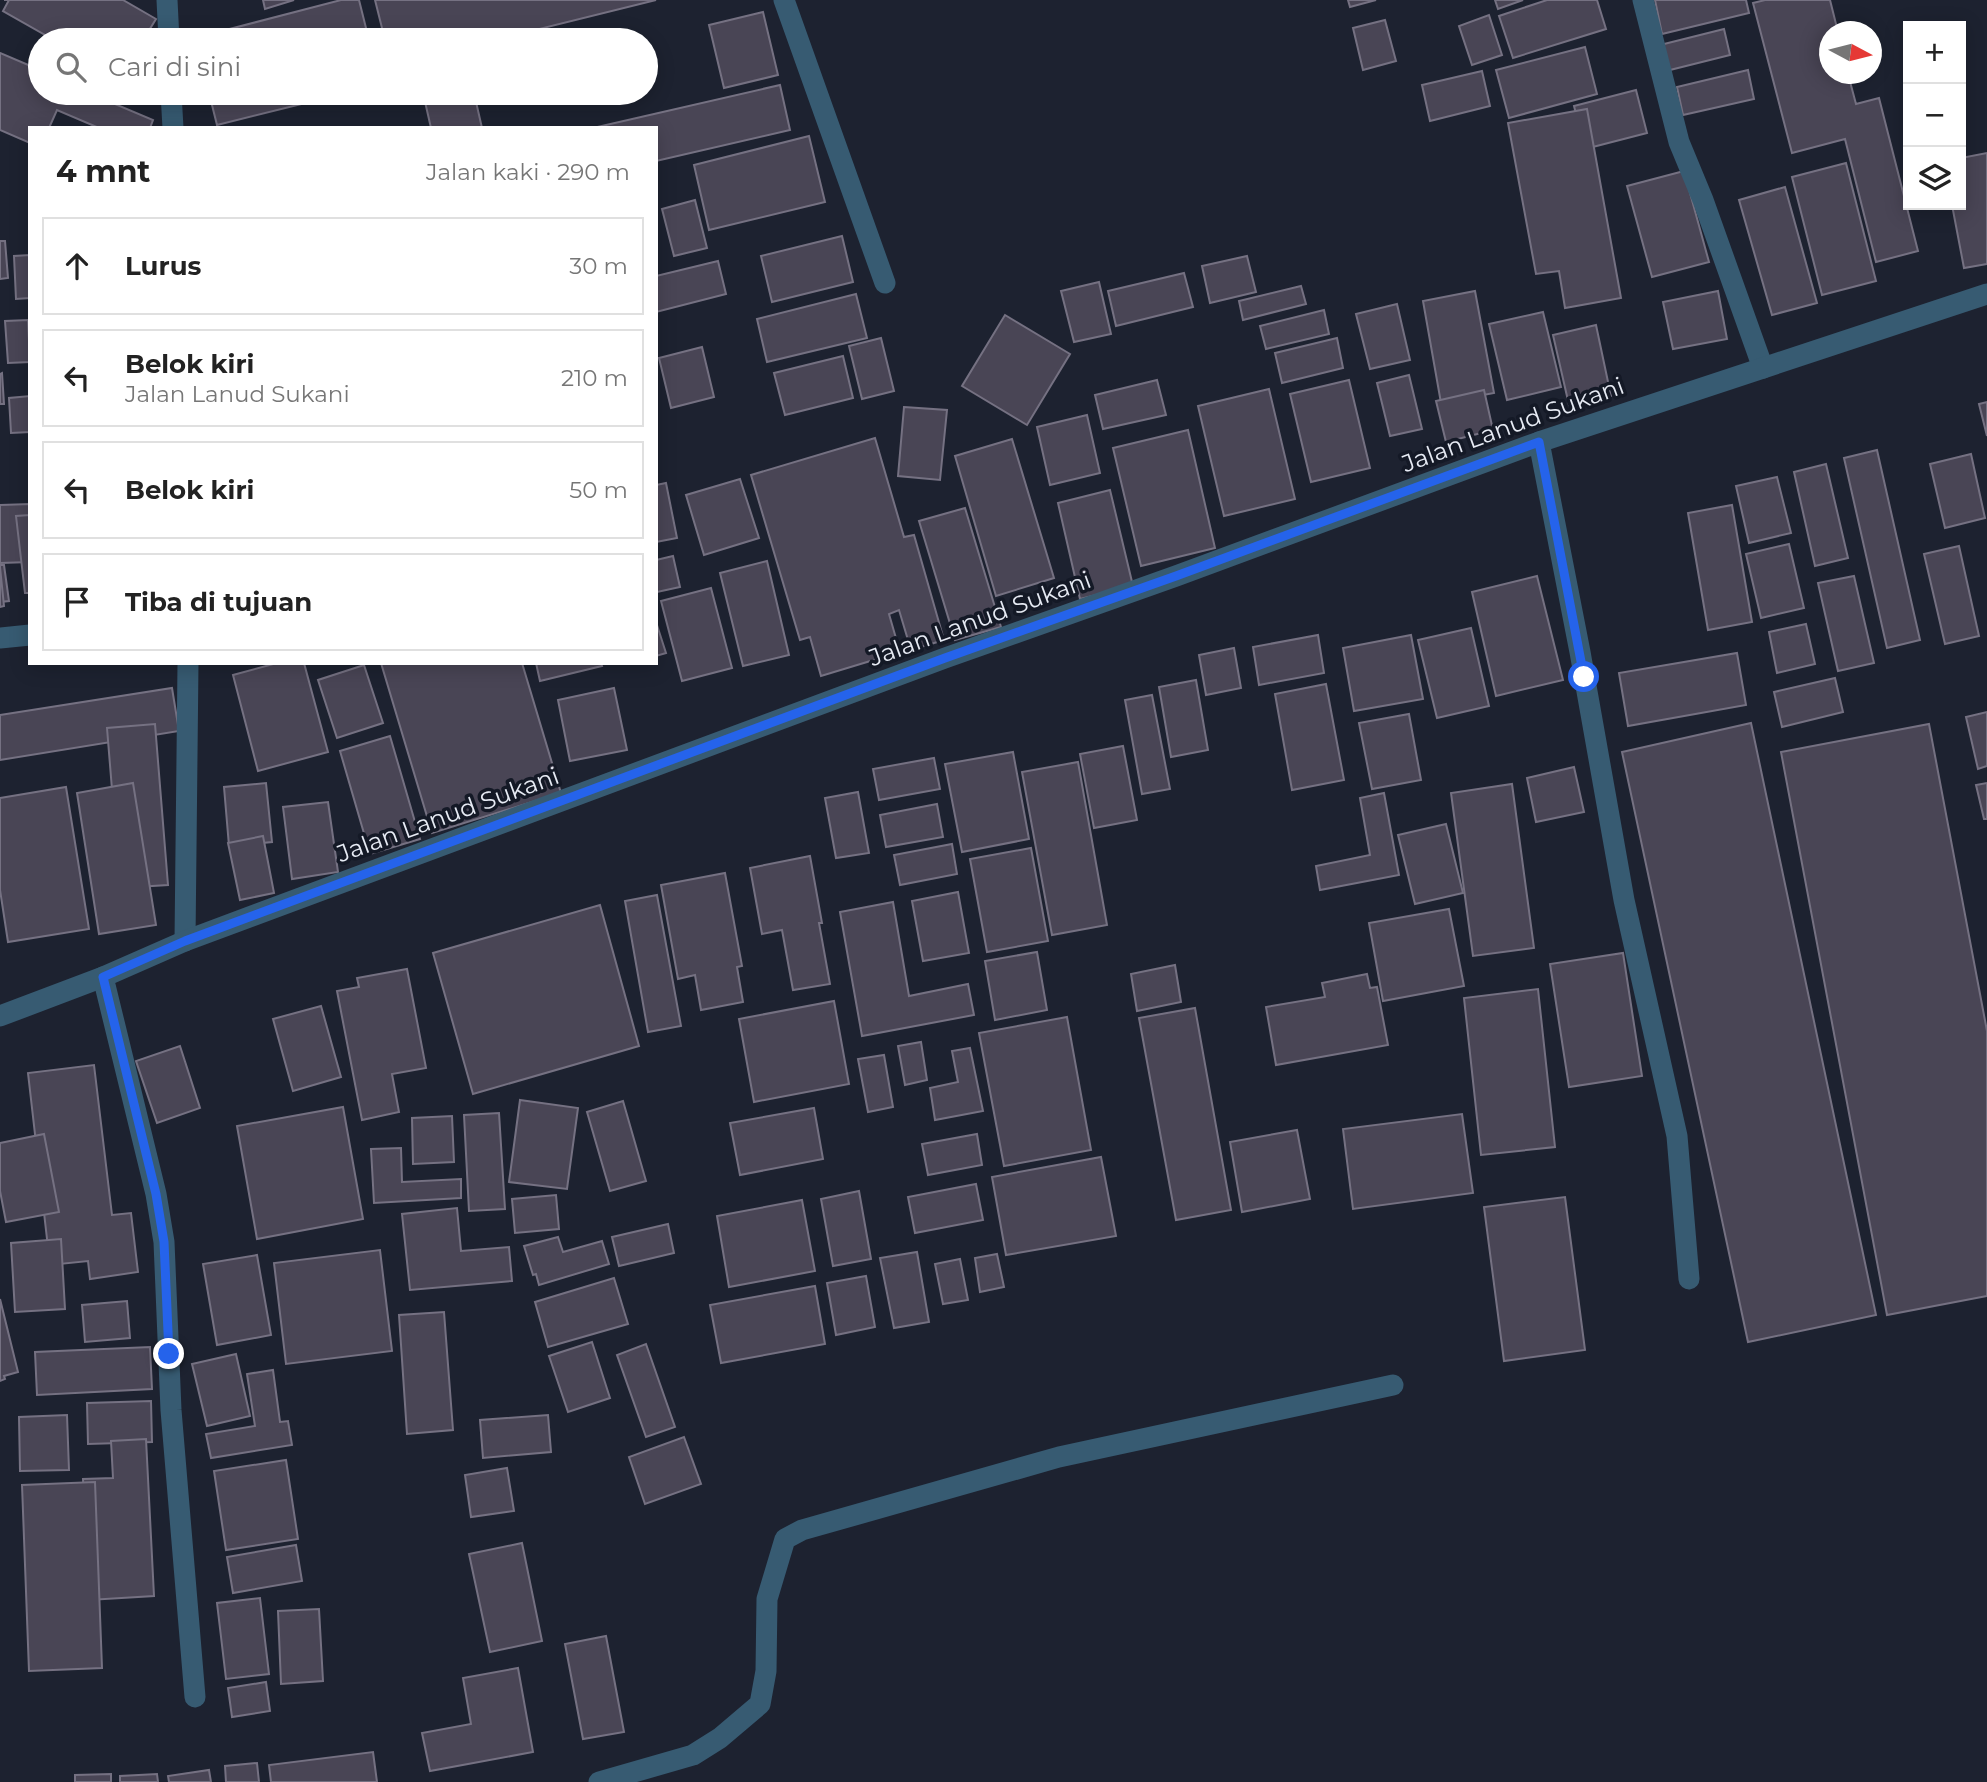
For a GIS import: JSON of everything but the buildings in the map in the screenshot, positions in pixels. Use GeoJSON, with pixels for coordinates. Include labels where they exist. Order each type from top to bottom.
{"type":"FeatureCollection","features":[{"type":"Feature","properties":{"kind":"street"},"geometry":{"type":"LineString","coordinates":[[167,0],[168,28]]}},
{"type":"Feature","properties":{"kind":"street"},"geometry":{"type":"LineString","coordinates":[[784,0],[885,283]]}},
{"type":"Feature","properties":{"kind":"street"},"geometry":{"type":"LineString","coordinates":[[1643,0],[1679,142],[1703,200],[1763,368]]}},
{"type":"Feature","properties":{"kind":"street"},"geometry":{"type":"LineString","coordinates":[[172,105],[173,126]]}},
{"type":"Feature","properties":{"kind":"street","name":"Jalan Lanud Sukani"},"geometry":{"type":"LineString","coordinates":[[0,1016],[103,977],[185,941],[945,658],[1539,442],[1987,294]]}},
{"type":"Feature","properties":{"kind":"street"},"geometry":{"type":"LineString","coordinates":[[1539,442],[1624,900],[1677,1136],[1689,1279]]}},
{"type":"Feature","properties":{"kind":"street"},"geometry":{"type":"LineString","coordinates":[[0,638],[28,635]]}},
{"type":"Feature","properties":{"kind":"street"},"geometry":{"type":"LineString","coordinates":[[185,941],[188,665]]}},
{"type":"Feature","properties":{"kind":"street"},"geometry":{"type":"LineString","coordinates":[[103,977],[156,1194],[164,1242],[172,1410],[195,1698]]}},
{"type":"Feature","properties":{"kind":"street"},"geometry":{"type":"LineString","coordinates":[[599,1782],[693,1755],[720,1738],[760,1704],[766,1671],[767,1599],[785,1539],[802,1530],[1059,1457],[1393,1385]]}},
{"type":"Feature","properties":{"kind":"route"},"geometry":{"type":"LineString","coordinates":[[169,1354],[164,1242],[156,1194],[103,977],[185,941],[945,658],[1539,442],[1584,677]]}}]}
